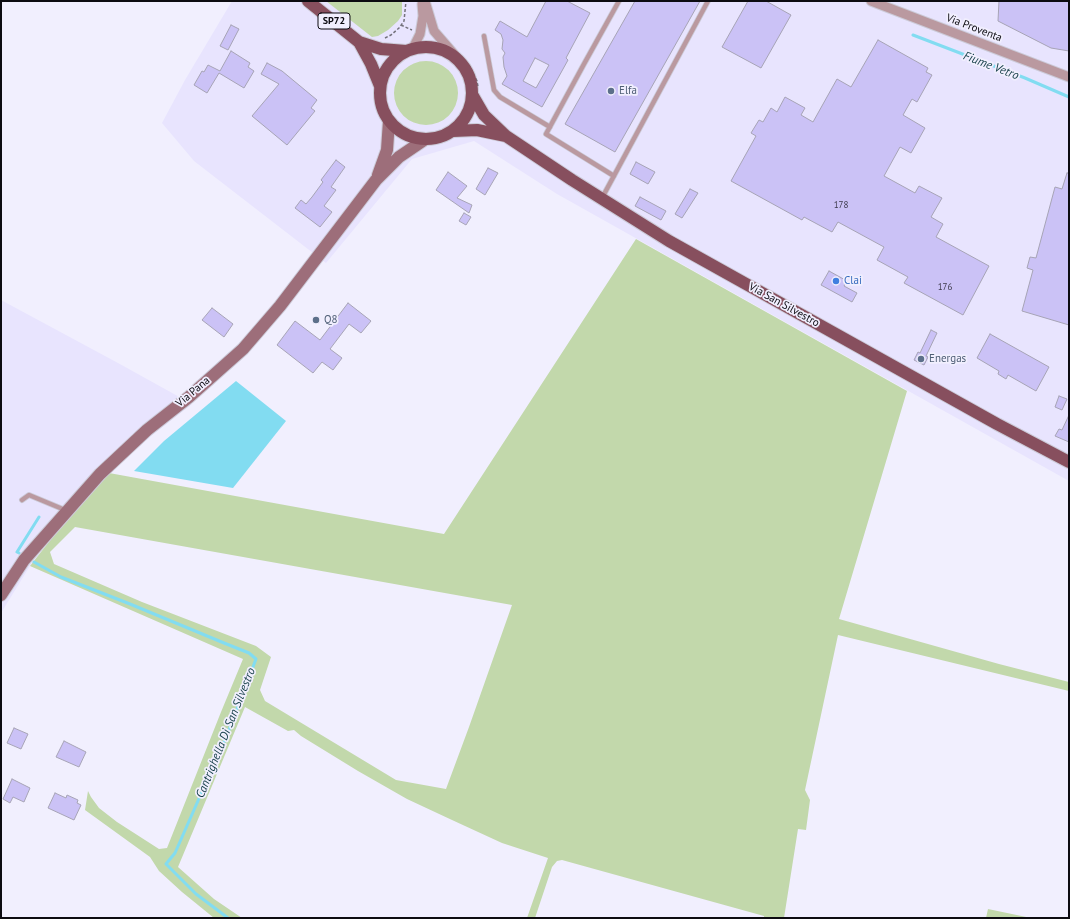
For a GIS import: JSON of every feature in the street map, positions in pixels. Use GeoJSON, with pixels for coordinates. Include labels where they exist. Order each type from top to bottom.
{"type":"FeatureCollection","features":[{"type":"Feature","properties":{"kind":"main road","name":"SP72"},"geometry":{"type":"LineString","coordinates":[[308,1],[365,44],[381,49],[410,50]]}},
{"type":"Feature","properties":{"kind":"main road","name":"SP72"},"geometry":{"type":"LineString","coordinates":[[365,44],[380,86]]}},
{"type":"Feature","properties":{"kind":"main road"},"geometry":{"type":"LineString","coordinates":[[426,46],[439,48],[450,53],[460,61],[468,72],[472,84],[473,96],[470,110],[463,122],[453,132],[439,138],[424,140],[411,137],[399,131],[389,121],[383,110],[380,98],[380,86],[385,72],[394,60],[410,50],[426,46]]}},
{"type":"Feature","properties":{"kind":"main road","name":"Via San Silvestro"},"geometry":{"type":"LineString","coordinates":[[473,96],[484,115],[506,136],[601,199],[669,241],[990,420],[1069,462]]}},
{"type":"Feature","properties":{"kind":"main road","name":"Via San Silvestro"},"geometry":{"type":"LineString","coordinates":[[453,132],[477,130],[506,136]]}},
{"type":"Feature","properties":{"kind":"street"},"geometry":{"type":"LineString","coordinates":[[410,50],[420,34],[422,16],[421,1]]}},
{"type":"Feature","properties":{"kind":"street"},"geometry":{"type":"LineString","coordinates":[[425,1],[434,31],[460,61]]}},
{"type":"Feature","properties":{"kind":"street","name":"Via Proventa"},"geometry":{"type":"LineString","coordinates":[[870,1],[1069,77]]}},
{"type":"Feature","properties":{"kind":"street","name":"Via Pana"},"geometry":{"type":"LineString","coordinates":[[376,180],[387,150],[389,121]]}},
{"type":"Feature","properties":{"kind":"street","name":"Via Pana"},"geometry":{"type":"LineString","coordinates":[[1,595],[24,560],[100,474],[147,430],[189,397],[243,349],[280,306],[376,180],[399,157],[424,140]]}},
{"type":"Feature","properties":{"kind":"lane"},"geometry":{"type":"LineString","coordinates":[[614,176],[546,134],[619,1]]}},
{"type":"Feature","properties":{"kind":"lane"},"geometry":{"type":"LineString","coordinates":[[601,199],[708,1]]}},
{"type":"Feature","properties":{"kind":"lane"},"geometry":{"type":"LineString","coordinates":[[484,36],[494,90],[500,97],[550,127]]}},
{"type":"Feature","properties":{"kind":"lane"},"geometry":{"type":"LineString","coordinates":[[22,500],[29,495],[67,511]]}},
{"type":"Feature","properties":{"kind":"path"},"geometry":{"type":"LineString","coordinates":[[365,44],[391,35],[399,28],[404,21],[406,1]]}},
{"type":"Feature","properties":{"kind":"shaded area"},"geometry":{"type":"Polygon","coordinates":[[[232,1],[1069,1],[1069,481],[557,194],[474,141],[412,159],[326,263],[194,161],[162,123],[185,80],[232,1]]]}},
{"type":"Feature","properties":{"kind":"shaded area"},"geometry":{"type":"Polygon","coordinates":[[[1,300],[192,404],[151,436],[109,473],[65,521],[30,566],[1,613],[1,300]]]}},
{"type":"Feature","properties":{"kind":"green space"},"geometry":{"type":"Polygon","coordinates":[[[326,1],[402,1],[402,15],[388,30],[378,36],[372,37],[326,1]]]}},
{"type":"Feature","properties":{"kind":"green space"},"geometry":{"type":"Polygon","coordinates":[[[426,61],[438,63],[449,70],[456,81],[458,93],[456,105],[449,116],[438,123],[426,125],[414,123],[403,116],[396,105],[394,93],[396,81],[403,70],[414,63],[426,61]]]}},
{"type":"Feature","properties":{"kind":"green space"},"geometry":{"type":"Polygon","coordinates":[[[636,239],[907,391],[839,619],[1069,682],[1069,691],[838,635],[805,790],[810,800],[806,830],[798,829],[784,918],[764,918],[764,916],[562,860],[557,861],[552,867],[535,918],[527,918],[548,858],[502,843],[407,799],[358,771],[301,736],[294,730],[288,731],[245,707],[178,867],[214,899],[242,918],[214,918],[159,871],[150,857],[85,810],[88,791],[99,808],[117,822],[159,849],[167,848],[243,659],[30,566],[65,521],[109,473],[444,534],[636,239]],[[75,527],[50,552],[54,564],[142,602],[256,646],[271,657],[260,690],[265,701],[396,780],[446,789],[512,605],[75,527]]]}},
{"type":"Feature","properties":{"kind":"green space"},"geometry":{"type":"Polygon","coordinates":[[[988,909],[1031,918],[986,918],[988,909]]]}},
{"type":"Feature","properties":{"kind":"water"},"geometry":{"type":"Polygon","coordinates":[[[236,381],[286,421],[233,488],[134,471],[164,441],[236,381]]]}},
{"type":"Feature","properties":{"kind":"building"},"geometry":{"type":"Polygon","coordinates":[[[546,1],[567,1],[590,13],[566,58],[568,60],[542,107],[502,84],[507,76],[503,57],[505,53],[502,49],[503,40],[501,34],[495,30],[500,21],[527,37],[546,1]],[[535,58],[523,81],[536,88],[549,65],[535,58]]]}},
{"type":"Feature","properties":{"kind":"building"},"geometry":{"type":"Polygon","coordinates":[[[635,1],[700,1],[615,152],[565,124],[635,1]]]}},
{"type":"Feature","properties":{"kind":"building"},"geometry":{"type":"Polygon","coordinates":[[[748,1],[766,1],[791,15],[761,68],[722,47],[748,1]]]}},
{"type":"Feature","properties":{"kind":"building"},"geometry":{"type":"Polygon","coordinates":[[[999,1],[1069,1],[1069,51],[1051,48],[998,21],[999,1]]]}},
{"type":"Feature","properties":{"kind":"building"},"geometry":{"type":"Polygon","coordinates":[[[231,25],[239,29],[228,50],[220,46],[231,25]]]}},
{"type":"Feature","properties":{"kind":"building"},"geometry":{"type":"Polygon","coordinates":[[[878,40],[928,68],[926,72],[932,75],[917,102],[912,99],[903,115],[925,128],[911,153],[900,147],[884,176],[915,193],[919,186],[942,198],[931,217],[943,224],[936,237],[989,266],[963,315],[904,283],[908,277],[877,260],[884,247],[838,222],[832,232],[804,217],[802,220],[731,181],[756,136],[751,133],[759,120],[763,122],[771,108],[777,112],[785,97],[805,108],[801,115],[813,122],[837,79],[851,87],[878,40]]]}},
{"type":"Feature","properties":{"kind":"building"},"geometry":{"type":"Polygon","coordinates":[[[231,51],[250,63],[248,67],[254,71],[244,88],[219,73],[207,93],[194,85],[202,71],[204,72],[208,65],[220,71],[231,51]]]}},
{"type":"Feature","properties":{"kind":"building"},"geometry":{"type":"Polygon","coordinates":[[[267,63],[282,71],[317,100],[311,108],[315,111],[287,145],[252,116],[279,84],[261,74],[267,63]]]}},
{"type":"Feature","properties":{"kind":"building"},"geometry":{"type":"Polygon","coordinates":[[[336,160],[345,167],[331,187],[336,190],[324,206],[332,212],[320,227],[295,208],[301,200],[306,204],[312,197],[323,182],[321,180],[336,160]]]}},
{"type":"Feature","properties":{"kind":"building"},"geometry":{"type":"Polygon","coordinates":[[[636,162],[655,172],[648,184],[630,174],[636,162]]]}},
{"type":"Feature","properties":{"kind":"building"},"geometry":{"type":"Polygon","coordinates":[[[488,168],[498,173],[485,195],[476,189],[488,168]]]}},
{"type":"Feature","properties":{"kind":"building"},"geometry":{"type":"Polygon","coordinates":[[[448,172],[467,186],[457,198],[472,205],[469,213],[436,190],[448,172]]]}},
{"type":"Feature","properties":{"kind":"building"},"geometry":{"type":"Polygon","coordinates":[[[1067,173],[1069,173],[1069,325],[1022,311],[1033,270],[1027,268],[1030,257],[1036,258],[1055,187],[1062,189],[1067,173]]]}},
{"type":"Feature","properties":{"kind":"building"},"geometry":{"type":"Polygon","coordinates":[[[690,189],[698,193],[682,218],[675,214],[690,189]]]}},
{"type":"Feature","properties":{"kind":"building"},"geometry":{"type":"Polygon","coordinates":[[[640,197],[666,211],[661,220],[635,206],[640,197]]]}},
{"type":"Feature","properties":{"kind":"building"},"geometry":{"type":"Polygon","coordinates":[[[464,213],[471,217],[466,225],[459,221],[464,213]]]}},
{"type":"Feature","properties":{"kind":"building"},"geometry":{"type":"Polygon","coordinates":[[[829,271],[847,281],[844,286],[857,293],[852,302],[821,285],[829,271]]]}},
{"type":"Feature","properties":{"kind":"building"},"geometry":{"type":"Polygon","coordinates":[[[348,303],[371,321],[361,333],[349,324],[330,349],[342,358],[333,370],[322,362],[313,373],[277,345],[295,321],[320,340],[348,303]]]}},
{"type":"Feature","properties":{"kind":"building"},"geometry":{"type":"Polygon","coordinates":[[[212,308],[233,324],[224,337],[202,320],[212,308]]]}},
{"type":"Feature","properties":{"kind":"building"},"geometry":{"type":"Polygon","coordinates":[[[931,330],[937,333],[926,356],[928,357],[924,365],[914,360],[918,352],[920,353],[931,330]]]}},
{"type":"Feature","properties":{"kind":"building"},"geometry":{"type":"Polygon","coordinates":[[[990,334],[1049,367],[1036,391],[1008,375],[1006,379],[998,374],[999,371],[977,358],[990,334]]]}},
{"type":"Feature","properties":{"kind":"building"},"geometry":{"type":"Polygon","coordinates":[[[1059,396],[1067,399],[1062,410],[1055,407],[1059,396]]]}},
{"type":"Feature","properties":{"kind":"building"},"geometry":{"type":"Polygon","coordinates":[[[1069,415],[1069,442],[1055,436],[1059,429],[1062,430],[1069,415]]]}},
{"type":"Feature","properties":{"kind":"building"},"geometry":{"type":"Polygon","coordinates":[[[14,728],[28,734],[21,749],[7,743],[14,728]]]}},
{"type":"Feature","properties":{"kind":"building"},"geometry":{"type":"Polygon","coordinates":[[[64,741],[86,752],[79,767],[56,757],[64,741]]]}},
{"type":"Feature","properties":{"kind":"building"},"geometry":{"type":"Polygon","coordinates":[[[12,779],[30,788],[24,802],[13,797],[10,803],[3,799],[12,779]]]}},
{"type":"Feature","properties":{"kind":"building"},"geometry":{"type":"Polygon","coordinates":[[[55,793],[66,798],[67,795],[78,800],[77,803],[81,805],[74,820],[48,808],[55,793]]]}},
{"type":"Feature","properties":{"kind":"waterway","name":"Fiume Vetro"},"geometry":{"type":"LineString","coordinates":[[913,35],[1025,78],[1069,97]]}},
{"type":"Feature","properties":{"kind":"waterway","name":"Cantrighella Di San Silvestro"},"geometry":{"type":"LineString","coordinates":[[19,553],[17,552],[39,517]]}},
{"type":"Feature","properties":{"kind":"waterway","name":"Cantrighella Di San Silvestro"},"geometry":{"type":"LineString","coordinates":[[34,562],[61,577],[249,653],[256,659],[227,735],[175,853],[166,864],[196,894],[228,918]]}},
{"type":"Feature","properties":{"kind":"place","name":"Elfa"},"geometry":{"type":"Point","coordinates":[611,91]}},
{"type":"Feature","properties":{"kind":"place","name":"Clai"},"geometry":{"type":"Point","coordinates":[836,281]}},
{"type":"Feature","properties":{"kind":"place","name":"Q8"},"geometry":{"type":"Point","coordinates":[316,320]}},
{"type":"Feature","properties":{"kind":"place","name":"Energas"},"geometry":{"type":"Point","coordinates":[921,359]}}]}
